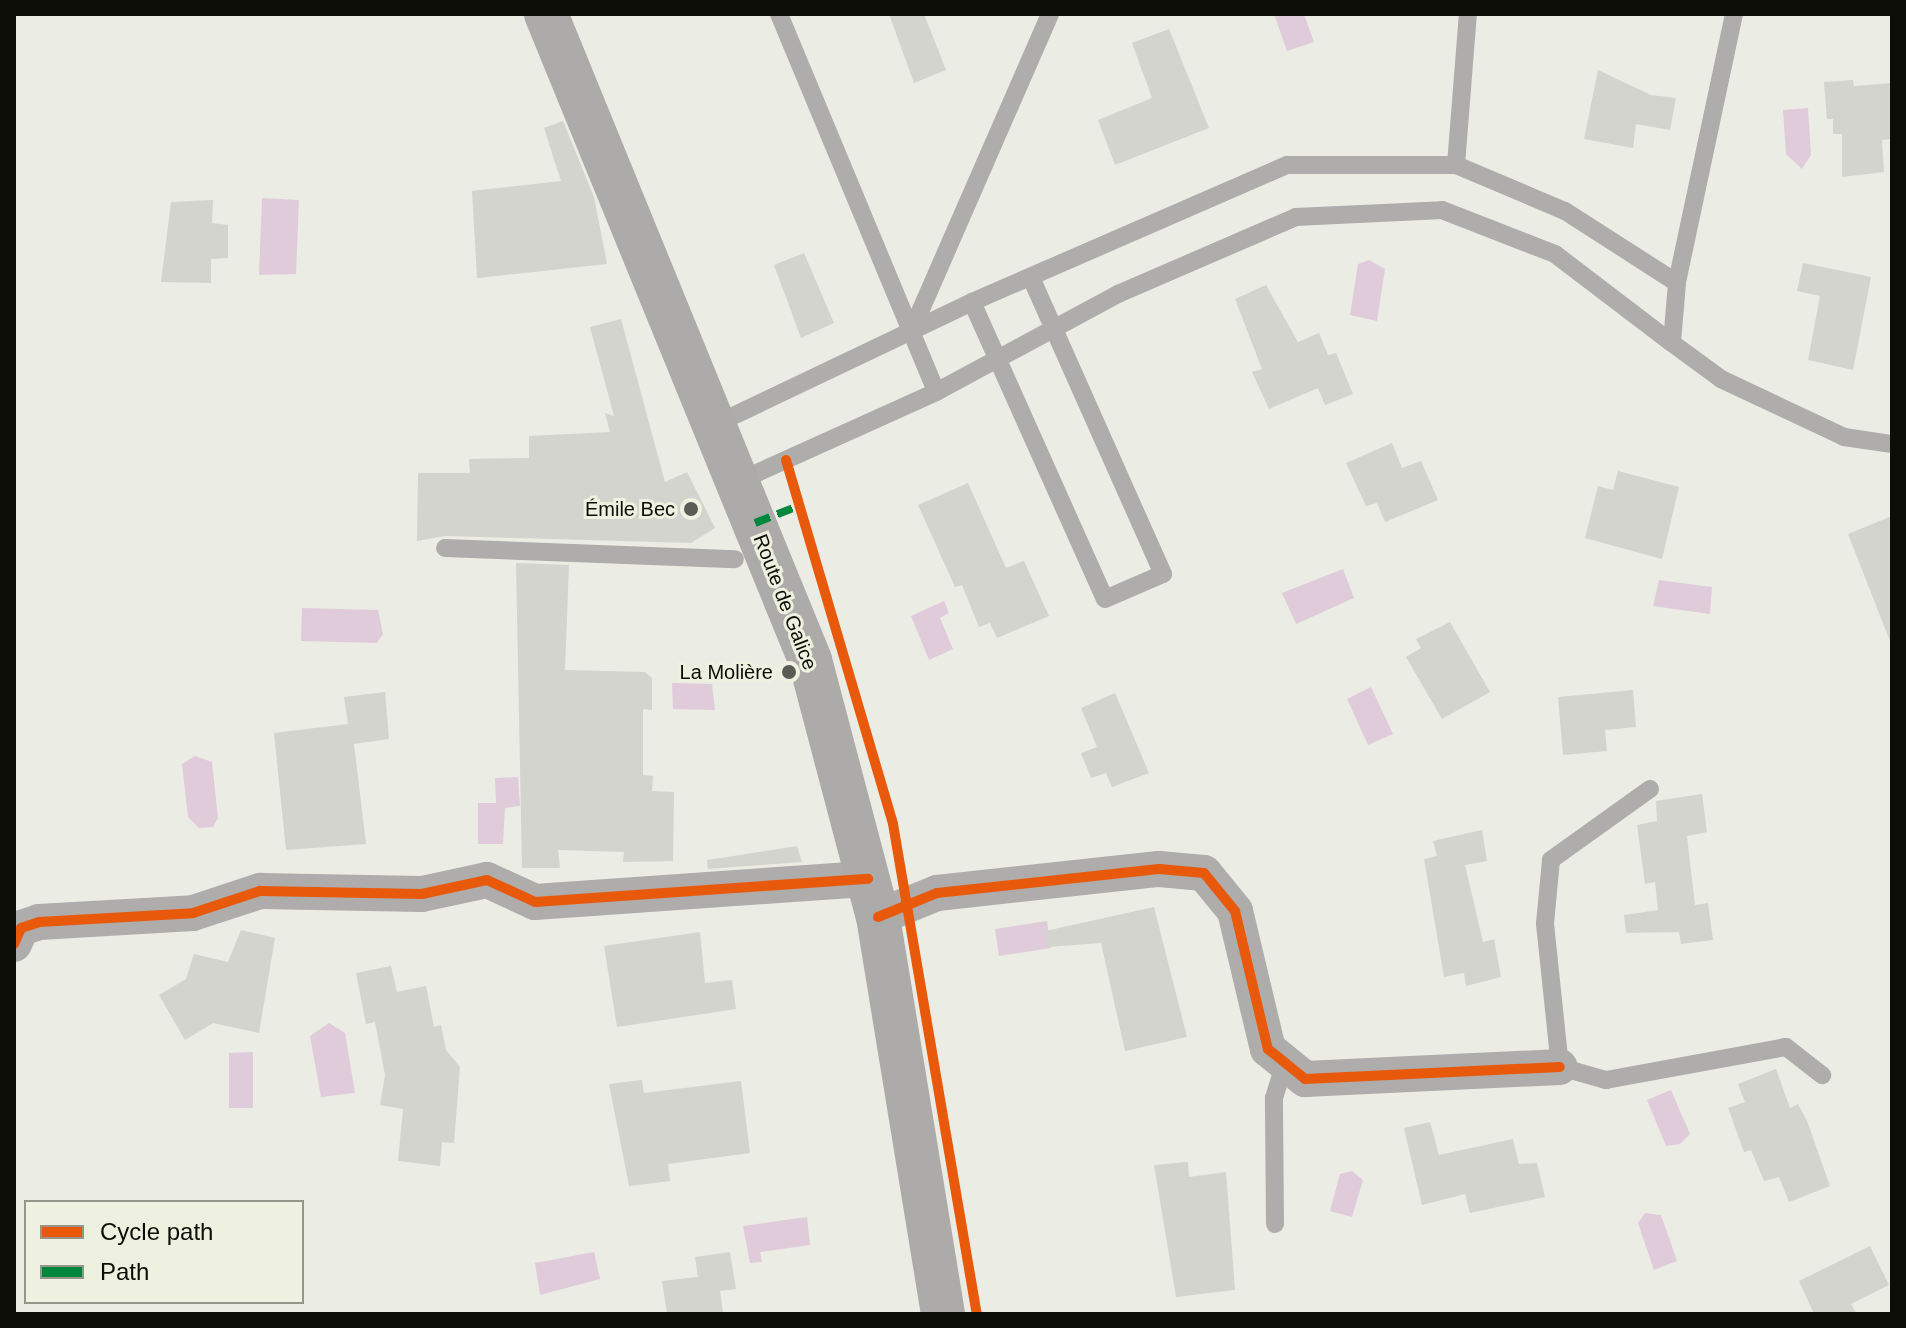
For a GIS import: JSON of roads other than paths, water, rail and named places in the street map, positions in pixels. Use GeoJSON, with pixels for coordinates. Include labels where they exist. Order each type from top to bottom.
{"type":"FeatureCollection","features":[{"type":"Feature","properties":{"kind":"main road","name":"Route de Galice"},"geometry":{"type":"LineString","coordinates":[[546,14],[810,660],[873,898],[943,1314]]}},
{"type":"Feature","properties":{"kind":"street"},"geometry":{"type":"LineString","coordinates":[[14,944],[21,928],[39,922],[193,913],[260,891],[422,894],[487,880],[535,902],[873,898],[1159,869],[1204,873],[1235,911],[1268,1049],[1305,1079],[1560,1067]]}},
{"type":"Feature","properties":{"kind":"lane"},"geometry":{"type":"LineString","coordinates":[[779,14],[936,392]]}},
{"type":"Feature","properties":{"kind":"lane"},"geometry":{"type":"LineString","coordinates":[[912,330],[1050,14]]}},
{"type":"Feature","properties":{"kind":"lane"},"geometry":{"type":"LineString","coordinates":[[1456,165],[1468,14]]}},
{"type":"Feature","properties":{"kind":"lane"},"geometry":{"type":"LineString","coordinates":[[1672,343],[1677,283],[1734,14]]}},
{"type":"Feature","properties":{"kind":"lane"},"geometry":{"type":"LineString","coordinates":[[712,426],[972,302],[1287,165],[1456,165],[1565,211],[1677,283]]}},
{"type":"Feature","properties":{"kind":"lane"},"geometry":{"type":"LineString","coordinates":[[737,482],[936,392],[1053,329],[1296,217],[1442,210],[1555,254],[1721,379],[1844,437],[1892,444]]}},
{"type":"Feature","properties":{"kind":"lane"},"geometry":{"type":"LineString","coordinates":[[972,302],[1105,599],[1163,574],[1031,278]]}},
{"type":"Feature","properties":{"kind":"lane"},"geometry":{"type":"LineString","coordinates":[[445,548],[735,559]]}},
{"type":"Feature","properties":{"kind":"lane"},"geometry":{"type":"LineString","coordinates":[[1650,789],[1551,860],[1545,924],[1560,1067],[1606,1080],[1786,1047],[1822,1075]]}},
{"type":"Feature","properties":{"kind":"lane"},"geometry":{"type":"LineString","coordinates":[[1275,1224],[1274,1098],[1285,1062]]}},
{"type":"Feature","properties":{"kind":"place","name":"Émile Bec"},"geometry":{"type":"Point","coordinates":[691,509]}},
{"type":"Feature","properties":{"kind":"place","name":"La Molière"},"geometry":{"type":"Point","coordinates":[789,672]}}]}
